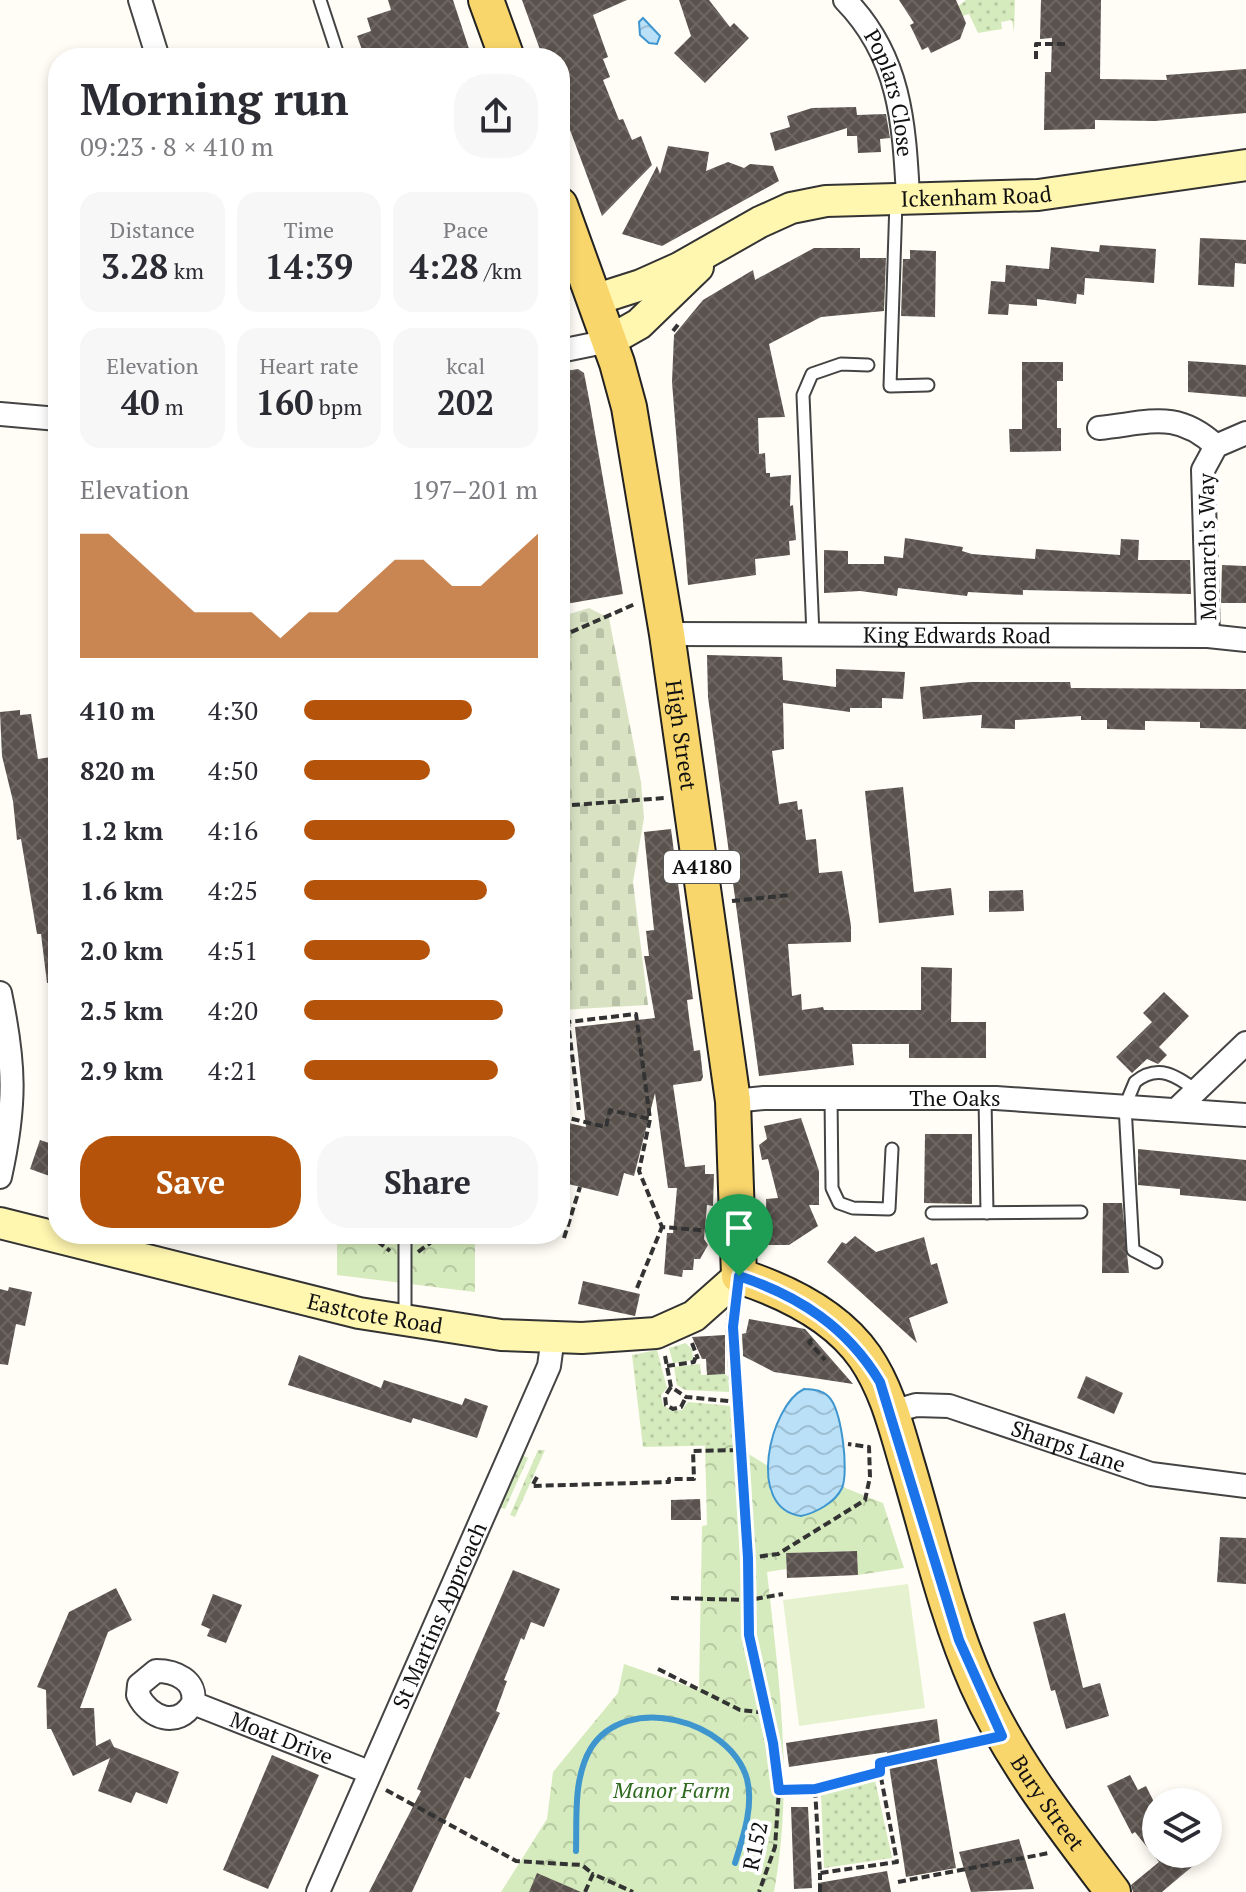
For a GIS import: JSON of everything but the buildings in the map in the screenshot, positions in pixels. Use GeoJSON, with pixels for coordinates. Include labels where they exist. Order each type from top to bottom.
{"type":"FeatureCollection","features":[{"type":"Feature","properties":{"kind":"main road"},"geometry":{"type":"LineString","coordinates":[[486,0],[503,48]]}},
{"type":"Feature","properties":{"kind":"main road","name":"Ickenham Road"},"geometry":{"type":"LineString","coordinates":[[594,300],[641,285],[791,208],[826,201],[902,196],[1038,195],[1246,165]]}},
{"type":"Feature","properties":{"kind":"main road","name":"High Street"},"geometry":{"type":"LineString","coordinates":[[570,233],[629,407],[667,634],[733,1101],[739,1276]]}},
{"type":"Feature","properties":{"kind":"main road","name":"Ickenham Road"},"geometry":{"type":"LineString","coordinates":[[609,341],[639,324],[716,249]]}},
{"type":"Feature","properties":{"kind":"main road","name":"Eastcote Road"},"geometry":{"type":"LineString","coordinates":[[0,1223],[48,1235]]}},
{"type":"Feature","properties":{"kind":"main road","name":"Eastcote Road"},"geometry":{"type":"LineString","coordinates":[[86,1244],[405,1322],[501,1335],[553,1337],[656,1333],[694,1316],[739,1276]]}},
{"type":"Feature","properties":{"kind":"main road","name":"Bury Street"},"geometry":{"type":"LineString","coordinates":[[739,1276],[794,1298],[845,1335],[864,1354],[892,1412],[959,1640],[1002,1736],[1044,1800],[1113,1892]]}},
{"type":"Feature","properties":{"kind":"street"},"geometry":{"type":"LineString","coordinates":[[140,0],[155,48]]}},
{"type":"Feature","properties":{"kind":"street","name":"Poplars Close"},"geometry":{"type":"LineString","coordinates":[[845,0],[868,26],[896,85],[905,125],[902,196]]}},
{"type":"Feature","properties":{"kind":"street"},"geometry":{"type":"LineString","coordinates":[[570,349],[609,341]]}},
{"type":"Feature","properties":{"kind":"street"},"geometry":{"type":"LineString","coordinates":[[0,414],[48,418]]}},
{"type":"Feature","properties":{"kind":"street"},"geometry":{"type":"LineString","coordinates":[[1099,428],[1172,420],[1198,429],[1216,446]]}},
{"type":"Feature","properties":{"kind":"street","name":"Monarch's Way"},"geometry":{"type":"LineString","coordinates":[[1208,636],[1202,483],[1208,456],[1216,446],[1246,433]]}},
{"type":"Feature","properties":{"kind":"street","name":"King Edwards Road"},"geometry":{"type":"LineString","coordinates":[[667,634],[1208,636],[1246,640]]}},
{"type":"Feature","properties":{"kind":"street"},"geometry":{"type":"LineString","coordinates":[[0,993],[12,1055],[14,1093],[0,1177]]}},
{"type":"Feature","properties":{"kind":"street"},"geometry":{"type":"LineString","coordinates":[[1176,1110],[1246,1043]]}},
{"type":"Feature","properties":{"kind":"street","name":"The Oaks"},"geometry":{"type":"LineString","coordinates":[[733,1101],[831,1097],[985,1098],[1246,1115]]}},
{"type":"Feature","properties":{"kind":"street","name":"St Martins Approach"},"geometry":{"type":"LineString","coordinates":[[318,1892],[549,1366],[553,1337]]}},
{"type":"Feature","properties":{"kind":"street","name":"Sharps Lane"},"geometry":{"type":"LineString","coordinates":[[892,1412],[916,1405],[949,1406],[1151,1474],[1246,1486]]}},
{"type":"Feature","properties":{"kind":"street","name":"Moat Drive"},"geometry":{"type":"LineString","coordinates":[[193,1703],[369,1772]]}},
{"type":"Feature","properties":{"kind":"lane"},"geometry":{"type":"LineString","coordinates":[[320,0],[336,48]]}},
{"type":"Feature","properties":{"kind":"lane"},"geometry":{"type":"LineString","coordinates":[[902,196],[890,386],[928,385]]}},
{"type":"Feature","properties":{"kind":"lane"},"geometry":{"type":"LineString","coordinates":[[813,635],[803,395],[812,374],[841,364],[868,365]]}},
{"type":"Feature","properties":{"kind":"lane"},"geometry":{"type":"LineString","coordinates":[[1156,1262],[1133,1250],[1125,1106],[1135,1082],[1165,1071],[1172,1072],[1197,1091]]}},
{"type":"Feature","properties":{"kind":"lane"},"geometry":{"type":"LineString","coordinates":[[831,1097],[832,1188],[839,1203],[853,1208],[889,1209],[892,1149]]}},
{"type":"Feature","properties":{"kind":"lane"},"geometry":{"type":"LineString","coordinates":[[985,1098],[987,1213]]}},
{"type":"Feature","properties":{"kind":"lane"},"geometry":{"type":"LineString","coordinates":[[932,1213],[1081,1212]]}},
{"type":"Feature","properties":{"kind":"lane"},"geometry":{"type":"LineString","coordinates":[[405,1244],[405,1322]]}},
{"type":"Feature","properties":{"kind":"lane"},"geometry":{"type":"LineString","coordinates":[[736,1378],[733,1327],[739,1276]]}},
{"type":"Feature","properties":{"kind":"path"},"geometry":{"type":"LineString","coordinates":[[1036,59],[1036,44],[1069,44]]}},
{"type":"Feature","properties":{"kind":"path"},"geometry":{"type":"LineString","coordinates":[[570,633],[641,601]]}},
{"type":"Feature","properties":{"kind":"path"},"geometry":{"type":"LineString","coordinates":[[570,805],[670,797]]}},
{"type":"Feature","properties":{"kind":"path"},"geometry":{"type":"LineString","coordinates":[[729,901],[789,895]]}},
{"type":"Feature","properties":{"kind":"path"},"geometry":{"type":"LineString","coordinates":[[570,1022],[636,1014],[650,1119],[637,1170],[662,1227],[637,1288]]}},
{"type":"Feature","properties":{"kind":"path"},"geometry":{"type":"LineString","coordinates":[[570,1038],[579,1110]]}},
{"type":"Feature","properties":{"kind":"path"},"geometry":{"type":"LineString","coordinates":[[570,1118],[606,1127],[610,1110],[650,1119]]}},
{"type":"Feature","properties":{"kind":"path"},"geometry":{"type":"LineString","coordinates":[[570,1219],[580,1187]]}},
{"type":"Feature","properties":{"kind":"path"},"geometry":{"type":"LineString","coordinates":[[662,1227],[714,1232]]}},
{"type":"Feature","properties":{"kind":"path"},"geometry":{"type":"LineString","coordinates":[[377,1244],[405,1254],[432,1244]]}},
{"type":"Feature","properties":{"kind":"path"},"geometry":{"type":"LineString","coordinates":[[667,1366],[694,1362],[696,1347],[688,1339]]}},
{"type":"Feature","properties":{"kind":"path"},"geometry":{"type":"LineString","coordinates":[[663,1347],[671,1387],[665,1396],[666,1405],[673,1409],[681,1407],[686,1397]]}},
{"type":"Feature","properties":{"kind":"path","name":"R152"},"geometry":{"type":"LineString","coordinates":[[736,1378],[748,1558],[750,1650],[767,1713],[779,1790],[775,1847],[759,1892]]}},
{"type":"Feature","properties":{"kind":"path"},"geometry":{"type":"LineString","coordinates":[[671,1387],[686,1397],[738,1402]]}},
{"type":"Feature","properties":{"kind":"path"},"geometry":{"type":"LineString","coordinates":[[748,1558],[778,1554],[865,1500],[870,1477],[869,1447],[848,1444]]}},
{"type":"Feature","properties":{"kind":"path"},"geometry":{"type":"LineString","coordinates":[[537,1477],[532,1486],[694,1479],[693,1451],[741,1450]]}},
{"type":"Feature","properties":{"kind":"path"},"geometry":{"type":"LineString","coordinates":[[671,1598],[749,1600],[783,1594]]}},
{"type":"Feature","properties":{"kind":"path"},"geometry":{"type":"LineString","coordinates":[[658,1669],[740,1710],[767,1713]]}},
{"type":"Feature","properties":{"kind":"path"},"geometry":{"type":"LineString","coordinates":[[820,1873],[897,1862],[880,1763],[1002,1736]]}},
{"type":"Feature","properties":{"kind":"path"},"geometry":{"type":"LineString","coordinates":[[779,1790],[815,1789],[880,1772]]}},
{"type":"Feature","properties":{"kind":"path"},"geometry":{"type":"LineString","coordinates":[[385,1789],[516,1861],[582,1865],[593,1874],[633,1892]]}},
{"type":"Feature","properties":{"kind":"path"},"geometry":{"type":"LineString","coordinates":[[815,1789],[820,1892]]}},
{"type":"Feature","properties":{"kind":"path"},"geometry":{"type":"LineString","coordinates":[[898,1882],[1056,1852]]}},
{"type":"Feature","properties":{"kind":"path"},"geometry":{"type":"LineString","coordinates":[[585,1892],[593,1874]]}},
{"type":"Feature","properties":{"kind":"green space"},"geometry":{"type":"Polygon","coordinates":[[[966,0],[1015,0],[1014,32],[1012,20],[1001,22],[1002,29],[978,33],[969,14],[959,17],[955,9],[966,0]]]}},
{"type":"Feature","properties":{"kind":"green space"},"geometry":{"type":"Polygon","coordinates":[[[589,608],[609,618],[641,782],[644,818],[633,882],[648,1005],[570,1009],[570,614],[589,608]]]}},
{"type":"Feature","properties":{"kind":"green space"},"geometry":{"type":"Polygon","coordinates":[[[337,1244],[475,1244],[475,1292],[337,1275],[337,1244]]]}},
{"type":"Feature","properties":{"kind":"green space"},"geometry":{"type":"Polygon","coordinates":[[[686,1343],[692,1350],[693,1360],[673,1363],[669,1348],[686,1343]]]}},
{"type":"Feature","properties":{"kind":"green space"},"geometry":{"type":"Polygon","coordinates":[[[657,1350],[667,1388],[661,1395],[663,1405],[672,1411],[682,1410],[688,1402],[732,1406],[734,1445],[643,1447],[632,1355],[657,1350]]]}},
{"type":"Feature","properties":{"kind":"green space"},"geometry":{"type":"Polygon","coordinates":[[[700,1364],[701,1375],[725,1374],[730,1378],[729,1392],[685,1390],[677,1385],[674,1367],[700,1364]]]}},
{"type":"Feature","properties":{"kind":"green space","name":"Manor Farm"},"geometry":{"type":"Polygon","coordinates":[[[705,1445],[734,1445],[768,1466],[770,1492],[837,1495],[843,1487],[883,1503],[904,1568],[858,1575],[857,1551],[786,1553],[786,1569],[767,1572],[780,1692],[784,1772],[780,1852],[774,1892],[501,1892],[547,1819],[553,1772],[618,1693],[624,1664],[699,1690],[702,1526],[707,1525],[705,1445]]]}},
{"type":"Feature","properties":{"kind":"green space"},"geometry":{"type":"Polygon","coordinates":[[[538,1450],[545,1450],[515,1517],[510,1515],[538,1450]]]}},
{"type":"Feature","properties":{"kind":"green space"},"geometry":{"type":"Polygon","coordinates":[[[522,1455],[528,1458],[505,1509],[499,1507],[522,1455]]]}},
{"type":"Feature","properties":{"kind":"green space"},"geometry":{"type":"Polygon","coordinates":[[[908,1584],[925,1708],[799,1726],[783,1600],[908,1584]]]}},
{"type":"Feature","properties":{"kind":"green space"},"geometry":{"type":"Polygon","coordinates":[[[875,1780],[892,1858],[824,1868],[821,1792],[875,1780]]]}},
{"type":"Feature","properties":{"kind":"water"},"geometry":{"type":"Polygon","coordinates":[[[643,18],[660,36],[657,44],[649,43],[640,35],[639,22],[643,18]]]}},
{"type":"Feature","properties":{"kind":"water"},"geometry":{"type":"Polygon","coordinates":[[[804,1389],[823,1392],[833,1403],[843,1441],[845,1469],[842,1488],[835,1498],[818,1510],[801,1516],[784,1509],[773,1495],[768,1477],[773,1434],[792,1399],[804,1389]]]}},
{"type":"Feature","properties":{"kind":"waterway"},"geometry":{"type":"LineString","coordinates":[[576,1851],[579,1785],[591,1748],[607,1731],[628,1721],[652,1718],[676,1720],[700,1728],[721,1741],[737,1758],[747,1779],[749,1800],[747,1821],[735,1863]]}},
{"type":"Feature","properties":{"kind":"route"},"geometry":{"type":"LineString","coordinates":[[739,1276],[794,1298],[829,1322],[864,1354],[892,1412],[959,1640],[1002,1736],[880,1763],[880,1772],[815,1789],[779,1790],[773,1743],[750,1650],[748,1558],[733,1327],[739,1276]]}}]}
